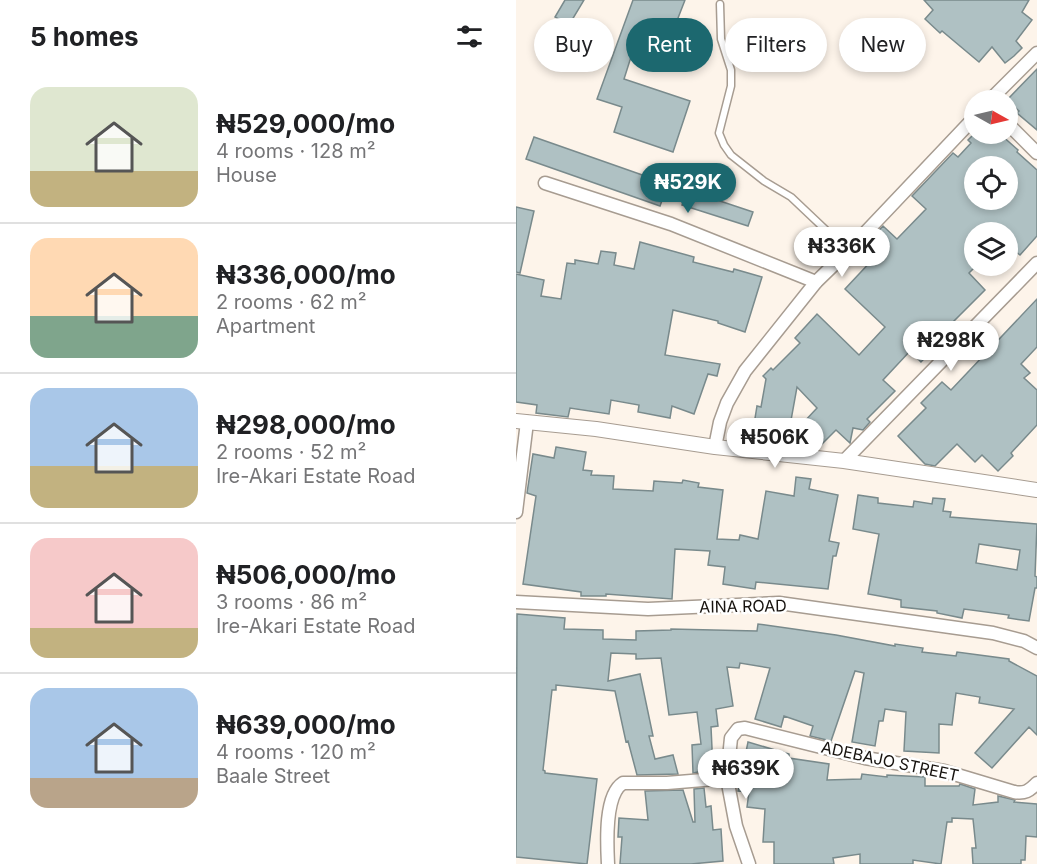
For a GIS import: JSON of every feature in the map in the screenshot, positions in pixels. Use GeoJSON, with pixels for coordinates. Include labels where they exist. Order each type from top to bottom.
{"type":"FeatureCollection","features":[{"type":"Feature","properties":{"kind":"street"},"geometry":{"type":"LineString","coordinates":[[1000,90],[1037,53]]}},
{"type":"Feature","properties":{"kind":"street"},"geometry":{"type":"LineString","coordinates":[[715,447],[720,422],[738,381],[816,282],[964,129]]}},
{"type":"Feature","properties":{"kind":"street"},"geometry":{"type":"LineString","coordinates":[[1018,134],[1037,153]]}},
{"type":"Feature","properties":{"kind":"street"},"geometry":{"type":"LineString","coordinates":[[545,183],[671,224],[816,282]]}},
{"type":"Feature","properties":{"kind":"street"},"geometry":{"type":"LineString","coordinates":[[844,461],[1037,263]]}},
{"type":"Feature","properties":{"kind":"street"},"geometry":{"type":"LineString","coordinates":[[516,512],[521,422],[596,429],[715,447],[844,461],[1037,490]]}},
{"type":"Feature","properties":{"kind":"street","name":"AINA ROAD"},"geometry":{"type":"LineString","coordinates":[[516,602],[648,609],[779,603],[993,633],[1024,641],[1037,648]]}},
{"type":"Feature","properties":{"kind":"street","name":"ADEBAJO STREET"},"geometry":{"type":"LineString","coordinates":[[727,778],[731,738],[738,729],[745,728],[865,758],[944,771],[1014,792],[1029,791],[1037,783]]}},
{"type":"Feature","properties":{"kind":"street"},"geometry":{"type":"LineString","coordinates":[[608,864],[609,812],[619,786],[623,783],[667,783],[727,778],[736,826],[749,864]]}},
{"type":"Feature","properties":{"kind":"lane"},"geometry":{"type":"LineString","coordinates":[[720,4],[720,39],[731,70],[731,86],[719,133],[724,145],[731,155],[764,181],[791,197],[848,251]]}},
{"type":"Feature","properties":{"kind":"building"},"geometry":{"type":"Polygon","coordinates":[[[565,0],[584,0],[573,18],[555,17],[565,0]]]}},
{"type":"Feature","properties":{"kind":"building"},"geometry":{"type":"Polygon","coordinates":[[[633,0],[685,0],[678,18],[626,18],[633,0]]]}},
{"type":"Feature","properties":{"kind":"building"},"geometry":{"type":"Polygon","coordinates":[[[924,0],[1029,0],[1022,12],[1032,20],[1016,41],[1022,48],[1014,56],[1005,63],[992,47],[979,62],[926,20],[933,10],[924,0]]]}},
{"type":"Feature","properties":{"kind":"building"},"geometry":{"type":"Polygon","coordinates":[[[626,19],[626,72],[624,79],[690,101],[673,152],[614,132],[622,107],[597,99],[607,72],[614,72],[614,52],[626,19]]]}},
{"type":"Feature","properties":{"kind":"building"},"geometry":{"type":"Polygon","coordinates":[[[1037,69],[1037,130],[1018,114],[1017,90],[1037,69]]]}},
{"type":"Feature","properties":{"kind":"building"},"geometry":{"type":"Polygon","coordinates":[[[534,137],[668,184],[660,206],[526,159],[534,137]]]}},
{"type":"Feature","properties":{"kind":"building"},"geometry":{"type":"Polygon","coordinates":[[[970,144],[1011,144],[1018,150],[1017,152],[1037,170],[1037,236],[1020,255],[1018,253],[1018,222],[964,222],[964,276],[972,276],[985,290],[937,338],[941,341],[921,362],[910,351],[883,380],[895,391],[867,419],[870,422],[863,430],[853,428],[850,443],[836,430],[817,449],[808,448],[799,438],[790,437],[817,408],[797,387],[788,437],[753,431],[757,406],[761,407],[766,379],[763,376],[771,368],[773,370],[800,343],[795,338],[817,314],[859,355],[885,327],[845,289],[874,258],[863,247],[883,226],[897,239],[926,209],[912,196],[953,153],[958,157],[970,144]]]}},
{"type":"Feature","properties":{"kind":"building"},"geometry":{"type":"Polygon","coordinates":[[[687,190],[753,212],[748,226],[682,205],[687,190]]]}},
{"type":"Feature","properties":{"kind":"building"},"geometry":{"type":"Polygon","coordinates":[[[516,207],[534,211],[520,273],[516,272],[516,207]]]}},
{"type":"Feature","properties":{"kind":"building"},"geometry":{"type":"Polygon","coordinates":[[[640,242],[694,257],[693,262],[733,272],[734,269],[762,277],[745,332],[718,323],[718,321],[673,310],[665,355],[720,364],[717,376],[708,374],[694,414],[672,406],[670,418],[638,412],[639,405],[611,400],[609,414],[570,408],[568,417],[536,413],[537,405],[516,402],[516,274],[544,280],[541,296],[561,299],[567,263],[575,264],[575,260],[598,264],[601,251],[616,253],[614,265],[634,269],[640,242]]]}},
{"type":"Feature","properties":{"kind":"building"},"geometry":{"type":"Polygon","coordinates":[[[1037,299],[1037,347],[1021,364],[1030,373],[1024,378],[1037,390],[1037,425],[998,471],[982,455],[975,462],[957,444],[935,466],[925,464],[898,436],[926,408],[921,403],[942,382],[951,390],[1037,299]]]}},
{"type":"Feature","properties":{"kind":"building"},"geometry":{"type":"Polygon","coordinates":[[[556,447],[586,452],[583,470],[592,471],[591,475],[614,476],[613,489],[653,491],[654,481],[682,483],[683,480],[699,483],[698,487],[723,490],[717,539],[739,540],[740,535],[758,539],[766,491],[794,496],[796,477],[811,479],[809,489],[838,495],[829,541],[839,543],[836,556],[833,556],[828,589],[756,582],[755,589],[723,584],[725,567],[708,565],[710,551],[675,549],[672,599],[606,594],[606,596],[581,596],[581,592],[523,584],[536,496],[527,493],[533,454],[554,458],[556,447]]]}},
{"type":"Feature","properties":{"kind":"building"},"geometry":{"type":"Polygon","coordinates":[[[858,495],[878,498],[878,503],[913,507],[914,501],[932,504],[933,498],[945,499],[943,511],[951,512],[950,517],[1037,524],[1035,576],[1037,577],[1037,588],[1035,588],[1029,621],[1008,618],[1009,615],[964,609],[962,618],[937,613],[937,611],[901,607],[901,600],[868,594],[879,534],[853,529],[858,495]],[[979,544],[976,563],[1017,570],[1020,550],[979,544]]]}},
{"type":"Feature","properties":{"kind":"building"},"geometry":{"type":"Polygon","coordinates":[[[517,614],[565,618],[564,629],[603,630],[603,639],[636,640],[636,631],[671,629],[757,631],[758,624],[895,646],[895,644],[923,648],[922,652],[956,656],[957,652],[1009,659],[1037,676],[1037,735],[1029,727],[992,768],[975,753],[1014,709],[979,703],[980,697],[956,693],[952,725],[939,724],[939,753],[904,751],[906,712],[885,709],[883,721],[879,721],[875,746],[852,742],[864,673],[855,671],[831,741],[810,736],[813,726],[784,716],[781,727],[755,719],[770,668],[740,663],[739,668],[727,667],[733,706],[716,709],[718,726],[711,727],[713,769],[693,773],[692,745],[701,744],[697,712],[669,715],[661,658],[636,659],[636,654],[611,653],[608,681],[640,674],[653,736],[649,736],[655,759],[673,755],[678,774],[637,775],[628,741],[626,742],[615,691],[556,685],[556,690],[552,690],[543,770],[545,773],[597,779],[587,864],[516,857],[517,614]]]}},
{"type":"Feature","properties":{"kind":"building"},"geometry":{"type":"Polygon","coordinates":[[[748,742],[789,754],[789,758],[829,764],[827,780],[861,779],[862,774],[887,777],[887,775],[925,777],[925,786],[959,786],[960,784],[975,789],[973,805],[998,802],[998,796],[1015,800],[1014,802],[1037,804],[1037,837],[1026,836],[1025,860],[1021,860],[1021,864],[973,864],[972,848],[976,848],[973,819],[952,818],[952,822],[947,822],[941,864],[913,860],[913,864],[860,864],[860,854],[833,858],[834,864],[774,864],[774,842],[763,842],[765,809],[747,807],[749,792],[738,791],[748,742]]]}},
{"type":"Feature","properties":{"kind":"building"},"geometry":{"type":"Polygon","coordinates":[[[704,788],[706,807],[711,806],[713,830],[721,829],[723,861],[691,864],[620,864],[622,837],[618,837],[619,818],[648,820],[645,791],[683,790],[693,822],[695,822],[694,789],[704,788]]]}}]}
